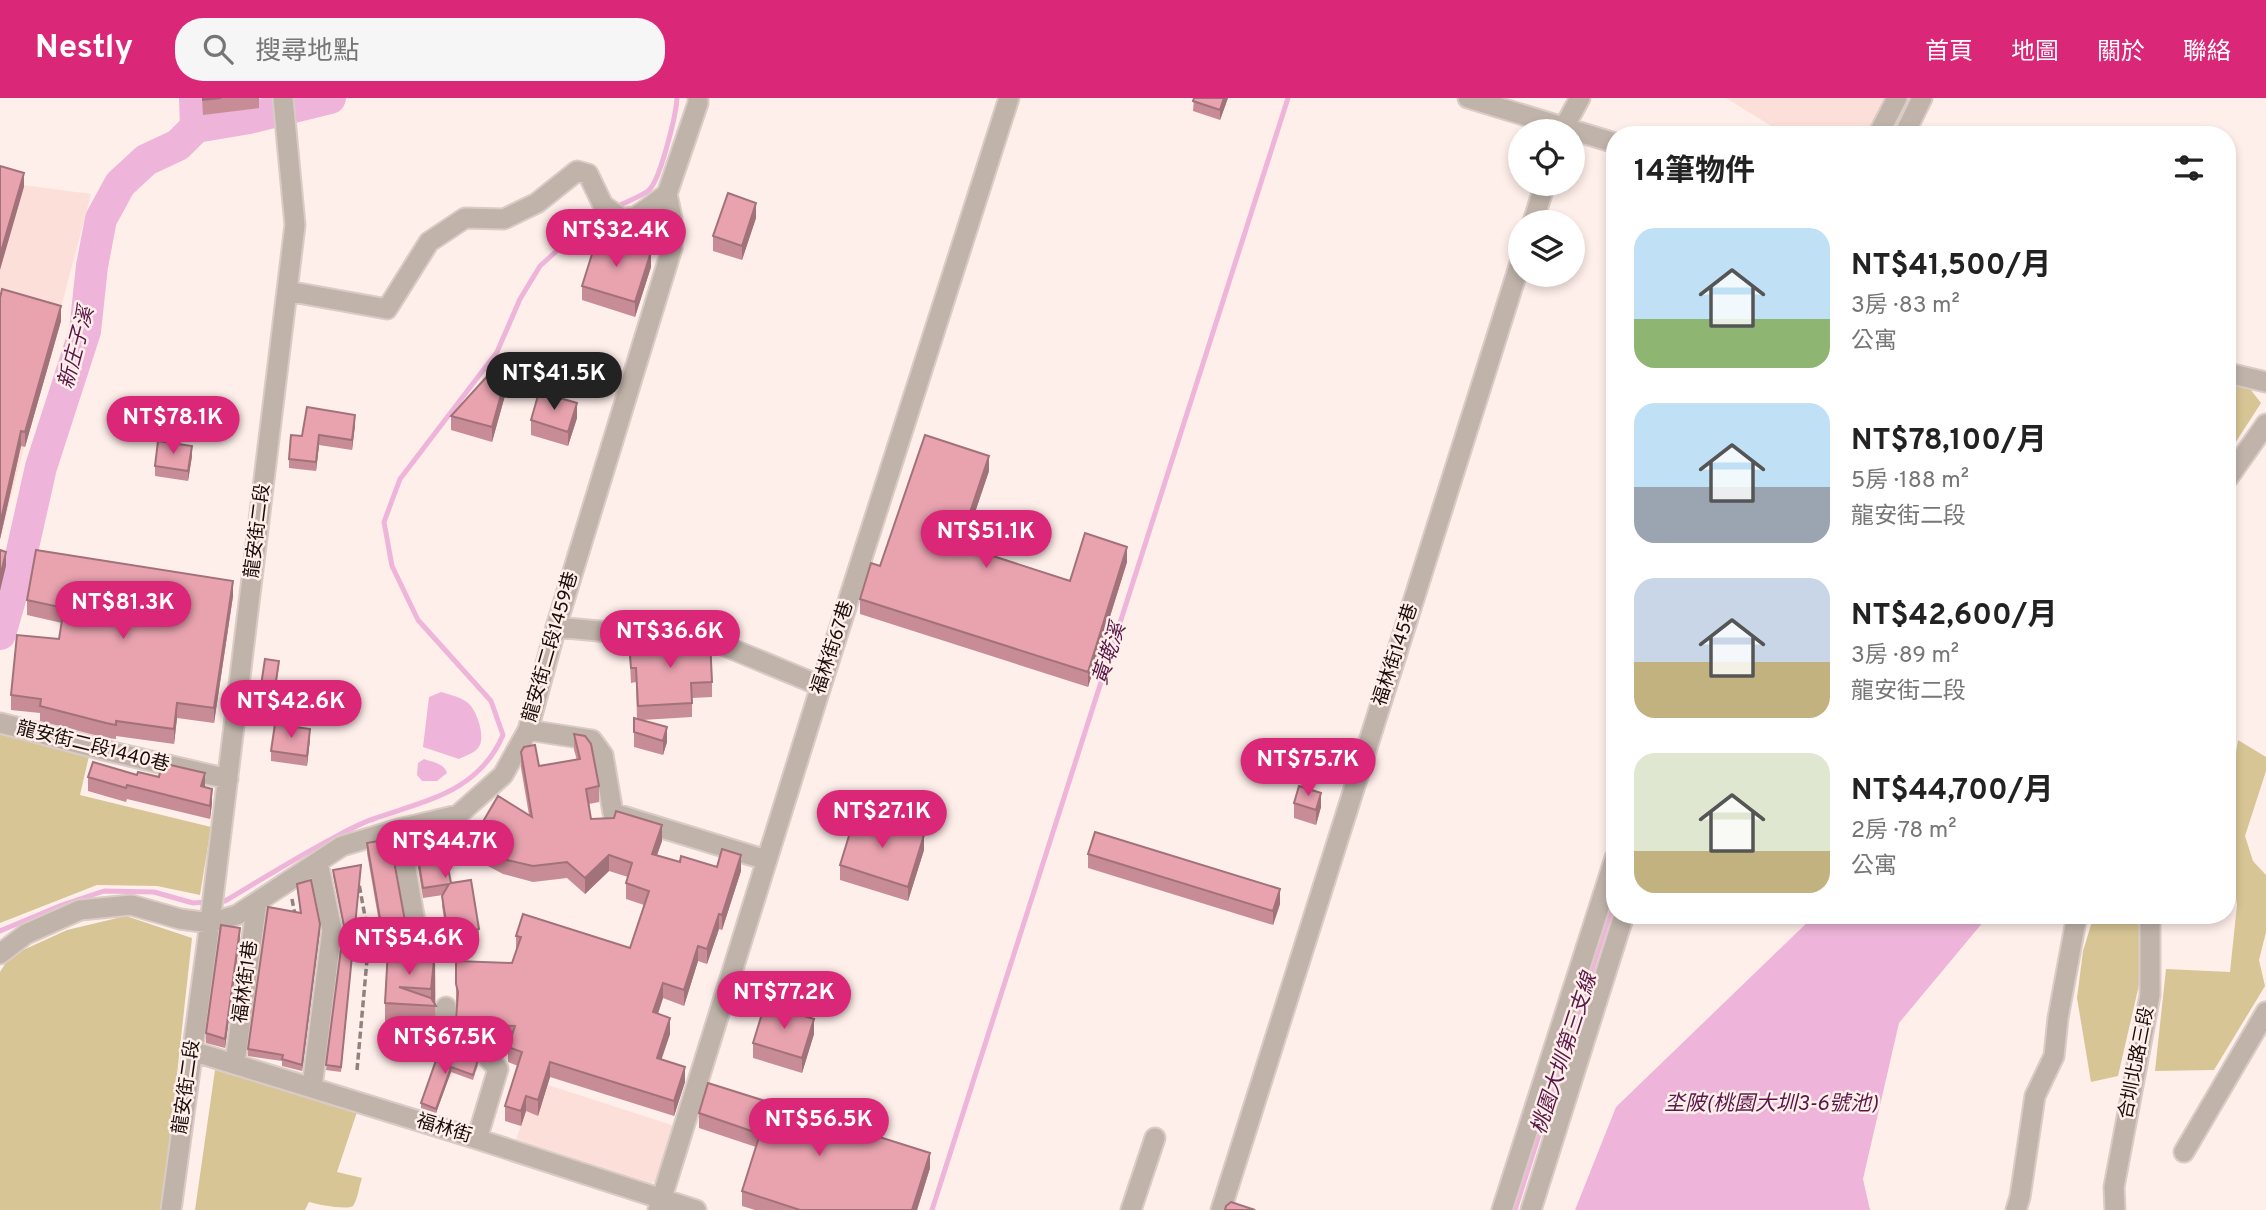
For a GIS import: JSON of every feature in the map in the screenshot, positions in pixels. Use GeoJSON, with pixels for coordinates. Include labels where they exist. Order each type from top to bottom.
{"type":"FeatureCollection","features":[{"type":"Feature","properties":{"kind":"street","name":"龍安街二段"},"geometry":{"type":"LineString","coordinates":[[171,1210],[210,923],[295,225],[283,98]]}},
{"type":"Feature","properties":{"kind":"street"},"geometry":{"type":"LineString","coordinates":[[287,291],[387,309],[429,242],[465,218],[504,219],[537,203],[578,171],[588,174],[603,205],[622,219],[637,216],[667,194],[698,98]]}},
{"type":"Feature","properties":{"kind":"street","name":"福林街67巷"},"geometry":{"type":"LineString","coordinates":[[659,1205],[1009,98]]}},
{"type":"Feature","properties":{"kind":"street"},"geometry":{"type":"LineString","coordinates":[[1468,98],[1532,119]]}},
{"type":"Feature","properties":{"kind":"street"},"geometry":{"type":"LineString","coordinates":[[1568,119],[1580,98]]}},
{"type":"Feature","properties":{"kind":"street"},"geometry":{"type":"LineString","coordinates":[[1882,126],[1896,98]]}},
{"type":"Feature","properties":{"kind":"street"},"geometry":{"type":"LineString","coordinates":[[1908,126],[1922,98]]}},
{"type":"Feature","properties":{"kind":"street"},"geometry":{"type":"LineString","coordinates":[[1585,135],[1606,141]]}},
{"type":"Feature","properties":{"kind":"street","name":"龍安街二段1459巷"},"geometry":{"type":"LineString","coordinates":[[210,923],[237,915],[342,846],[458,815],[503,775],[528,730],[556,627],[672,248],[672,218],[667,194]]}},
{"type":"Feature","properties":{"kind":"street","name":"福林街145巷"},"geometry":{"type":"LineString","coordinates":[[1221,1210],[1512,287]]}},
{"type":"Feature","properties":{"kind":"street"},"geometry":{"type":"LineString","coordinates":[[2236,375],[2266,382]]}},
{"type":"Feature","properties":{"kind":"street"},"geometry":{"type":"LineString","coordinates":[[2236,467],[2266,424]]}},
{"type":"Feature","properties":{"kind":"street"},"geometry":{"type":"LineString","coordinates":[[556,627],[715,642],[821,686]]}},
{"type":"Feature","properties":{"kind":"street","name":"龍安街二段1440巷"},"geometry":{"type":"LineString","coordinates":[[0,723],[228,779]]}},
{"type":"Feature","properties":{"kind":"street"},"geometry":{"type":"LineString","coordinates":[[528,730],[592,740],[603,755],[613,813],[766,860]]}},
{"type":"Feature","properties":{"kind":"street"},"geometry":{"type":"LineString","coordinates":[[398,829],[418,939]]}},
{"type":"Feature","properties":{"kind":"street"},"geometry":{"type":"LineString","coordinates":[[312,1087],[332,930],[318,862]]}},
{"type":"Feature","properties":{"kind":"street"},"geometry":{"type":"LineString","coordinates":[[1502,1210],[1606,886]]}},
{"type":"Feature","properties":{"kind":"street","name":"福林街1巷"},"geometry":{"type":"LineString","coordinates":[[235,1063],[257,902]]}},
{"type":"Feature","properties":{"kind":"street"},"geometry":{"type":"LineString","coordinates":[[0,954],[26,934],[80,910],[131,905],[180,919],[210,923]]}},
{"type":"Feature","properties":{"kind":"street"},"geometry":{"type":"LineString","coordinates":[[1531,1210],[1622,924]]}},
{"type":"Feature","properties":{"kind":"street"},"geometry":{"type":"LineString","coordinates":[[2016,1210],[2035,1096],[2054,1056],[2058,1018],[2075,924]]}},
{"type":"Feature","properties":{"kind":"street","name":"合圳北路三段"},"geometry":{"type":"LineString","coordinates":[[2115,1210],[2114,1187],[2150,995],[2150,924]]}},
{"type":"Feature","properties":{"kind":"street"},"geometry":{"type":"LineString","coordinates":[[446,1007],[443,1046],[481,1050],[498,1069],[477,1139]]}},
{"type":"Feature","properties":{"kind":"street"},"geometry":{"type":"LineString","coordinates":[[2184,1152],[2266,1012]]}},
{"type":"Feature","properties":{"kind":"street","name":"福林街"},"geometry":{"type":"LineString","coordinates":[[192,1051],[477,1139],[659,1205],[696,1210]]}},
{"type":"Feature","properties":{"kind":"street"},"geometry":{"type":"LineString","coordinates":[[1131,1210],[1155,1138]]}},
{"type":"Feature","properties":{"kind":"path"},"geometry":{"type":"LineString","coordinates":[[357,872],[369,938],[357,1070]]}},
{"type":"Feature","properties":{"kind":"path"},"geometry":{"type":"LineString","coordinates":[[292,899],[294,924]]}},
{"type":"Feature","properties":{"kind":"shaded area"},"geometry":{"type":"Polygon","coordinates":[[[1726,98],[1892,98],[1877,126],[1771,126],[1726,98]]]}},
{"type":"Feature","properties":{"kind":"shaded area"},"geometry":{"type":"Polygon","coordinates":[[[0,182],[91,194],[0,539],[0,182]]]}},
{"type":"Feature","properties":{"kind":"shaded area"},"geometry":{"type":"Polygon","coordinates":[[[2236,384],[2247,385],[2261,403],[2236,442],[2236,384]]]}},
{"type":"Feature","properties":{"kind":"shaded area"},"geometry":{"type":"Polygon","coordinates":[[[0,734],[89,756],[80,795],[211,827],[200,895],[157,886],[97,885],[0,923],[0,734]]]}},
{"type":"Feature","properties":{"kind":"shaded area"},"geometry":{"type":"Polygon","coordinates":[[[2238,740],[2266,757],[2266,771],[2245,836],[2253,861],[2266,875],[2266,932],[2259,960],[2265,986],[2214,1070],[2155,1071],[2166,969],[2230,972],[2237,905],[2238,740]]]}},
{"type":"Feature","properties":{"kind":"shaded area"},"geometry":{"type":"Polygon","coordinates":[[[126,916],[192,938],[162,1210],[0,1210],[0,972],[10,956],[67,930],[126,916]]]}},
{"type":"Feature","properties":{"kind":"shaded area"},"geometry":{"type":"Polygon","coordinates":[[[2091,924],[2139,924],[2142,972],[2118,1076],[2091,1082],[2077,998],[2083,951],[2091,924]]]}},
{"type":"Feature","properties":{"kind":"shaded area"},"geometry":{"type":"Polygon","coordinates":[[[215,1070],[357,1112],[337,1172],[362,1178],[353,1206],[325,1206],[309,1202],[305,1210],[195,1210],[215,1070]]]}},
{"type":"Feature","properties":{"kind":"shaded area"},"geometry":{"type":"Polygon","coordinates":[[[548,1085],[678,1127],[664,1178],[651,1183],[516,1140],[526,1111],[538,1115],[548,1085]]]}},
{"type":"Feature","properties":{"kind":"water"},"geometry":{"type":"Polygon","coordinates":[[[441,692],[465,700],[474,710],[480,727],[481,739],[478,748],[459,759],[423,747],[429,697],[441,692]]]}},
{"type":"Feature","properties":{"kind":"water"},"geometry":{"type":"Polygon","coordinates":[[[424,759],[441,765],[447,773],[437,781],[422,781],[417,775],[418,763],[424,759]]]}},
{"type":"Feature","properties":{"kind":"water","name":"坔陂(桃園大圳3-6號池)"},"geometry":{"type":"Polygon","coordinates":[[[1806,924],[1982,924],[1899,1023],[1863,1179],[1870,1210],[1575,1210],[1616,1107],[1806,924]]]}},
{"type":"Feature","properties":{"kind":"building"},"geometry":{"type":"Polygon","coordinates":[[[1194,98],[1224,98],[1220,110],[1193,101],[1194,98]]]}},
{"type":"Feature","properties":{"kind":"building"},"geometry":{"type":"Polygon","coordinates":[[[0,166],[24,173],[0,255],[0,166]]]}},
{"type":"Feature","properties":{"kind":"building"},"geometry":{"type":"Polygon","coordinates":[[[728,193],[756,203],[742,246],[713,236],[728,193]]]}},
{"type":"Feature","properties":{"kind":"building"},"geometry":{"type":"Polygon","coordinates":[[[598,235],[651,252],[635,302],[582,286],[598,235]]]}},
{"type":"Feature","properties":{"kind":"building"},"geometry":{"type":"Polygon","coordinates":[[[2,289],[61,306],[25,432],[21,431],[0,524],[0,298],[2,289]]]}},
{"type":"Feature","properties":{"kind":"building"},"geometry":{"type":"Polygon","coordinates":[[[490,373],[506,377],[492,427],[451,416],[490,373]]]}},
{"type":"Feature","properties":{"kind":"building"},"geometry":{"type":"Polygon","coordinates":[[[539,392],[577,403],[568,432],[531,420],[539,392]]]}},
{"type":"Feature","properties":{"kind":"building"},"geometry":{"type":"Polygon","coordinates":[[[307,407],[355,415],[352,440],[319,435],[316,462],[289,459],[291,435],[302,436],[307,407]]]}},
{"type":"Feature","properties":{"kind":"building"},"geometry":{"type":"Polygon","coordinates":[[[925,435],[989,456],[959,545],[1070,581],[1085,533],[1127,547],[1088,672],[860,599],[871,563],[880,566],[925,435]]]}},
{"type":"Feature","properties":{"kind":"building"},"geometry":{"type":"Polygon","coordinates":[[[158,441],[192,446],[188,471],[155,466],[158,441]]]}},
{"type":"Feature","properties":{"kind":"building"},"geometry":{"type":"Polygon","coordinates":[[[0,550],[6,552],[0,577],[0,550]]]}},
{"type":"Feature","properties":{"kind":"building"},"geometry":{"type":"Polygon","coordinates":[[[36,550],[233,581],[214,708],[177,703],[174,729],[116,721],[116,725],[106,723],[40,706],[41,699],[11,695],[17,635],[59,639],[64,608],[27,600],[36,550]]]}},
{"type":"Feature","properties":{"kind":"building"},"geometry":{"type":"Polygon","coordinates":[[[710,639],[712,682],[691,683],[692,703],[638,706],[636,668],[631,668],[629,643],[710,639]]]}},
{"type":"Feature","properties":{"kind":"building"},"geometry":{"type":"Polygon","coordinates":[[[265,659],[279,661],[274,694],[260,692],[265,659]]]}},
{"type":"Feature","properties":{"kind":"building"},"geometry":{"type":"Polygon","coordinates":[[[634,718],[667,727],[663,741],[634,732],[634,718]]]}},
{"type":"Feature","properties":{"kind":"building"},"geometry":{"type":"Polygon","coordinates":[[[275,724],[310,729],[307,756],[271,751],[275,724]]]}},
{"type":"Feature","properties":{"kind":"building"},"geometry":{"type":"Polygon","coordinates":[[[574,734],[585,736],[591,744],[599,786],[586,789],[591,819],[614,818],[616,811],[662,825],[652,854],[680,862],[681,856],[717,867],[722,849],[741,855],[722,915],[719,914],[707,949],[698,946],[684,990],[663,983],[653,1012],[670,1018],[657,1058],[685,1067],[674,1101],[550,1062],[538,1100],[526,1096],[521,1111],[505,1106],[522,1052],[508,1047],[515,1026],[488,1025],[456,1019],[456,961],[512,963],[521,937],[516,936],[523,914],[630,948],[649,891],[626,883],[632,863],[609,855],[585,878],[567,862],[533,866],[503,859],[471,842],[498,796],[532,817],[521,752],[524,747],[535,745],[539,766],[580,759],[574,734]]]}},
{"type":"Feature","properties":{"kind":"building"},"geometry":{"type":"Polygon","coordinates":[[[93,762],[137,775],[138,772],[159,777],[162,763],[205,773],[201,786],[212,789],[210,806],[88,777],[93,762]]]}},
{"type":"Feature","properties":{"kind":"building"},"geometry":{"type":"Polygon","coordinates":[[[1299,786],[1321,793],[1316,810],[1294,803],[1299,786]]]}},
{"type":"Feature","properties":{"kind":"building"},"geometry":{"type":"Polygon","coordinates":[[[856,813],[924,835],[908,887],[840,865],[856,813]]]}},
{"type":"Feature","properties":{"kind":"building"},"geometry":{"type":"Polygon","coordinates":[[[439,822],[451,883],[471,880],[479,929],[448,934],[442,896],[449,884],[423,888],[413,828],[439,822]]]}},
{"type":"Feature","properties":{"kind":"building"},"geometry":{"type":"Polygon","coordinates":[[[1095,832],[1280,889],[1273,911],[1088,854],[1095,832]]]}},
{"type":"Feature","properties":{"kind":"building"},"geometry":{"type":"Polygon","coordinates":[[[390,839],[409,943],[385,947],[367,843],[390,839]]]}},
{"type":"Feature","properties":{"kind":"building"},"geometry":{"type":"Polygon","coordinates":[[[361,865],[341,1067],[326,1065],[344,926],[333,870],[361,865]]]}},
{"type":"Feature","properties":{"kind":"building"},"geometry":{"type":"Polygon","coordinates":[[[311,880],[320,924],[302,1065],[282,1059],[283,1055],[248,1049],[268,907],[301,913],[297,884],[311,880]]]}},
{"type":"Feature","properties":{"kind":"building"},"geometry":{"type":"Polygon","coordinates":[[[221,925],[240,928],[225,1039],[206,1033],[221,925]]]}},
{"type":"Feature","properties":{"kind":"building"},"geometry":{"type":"Polygon","coordinates":[[[388,950],[435,951],[431,989],[399,987],[431,998],[436,1006],[385,1003],[388,950]]]}},
{"type":"Feature","properties":{"kind":"building"},"geometry":{"type":"Polygon","coordinates":[[[765,1004],[814,1019],[802,1058],[753,1043],[765,1004]]]}},
{"type":"Feature","properties":{"kind":"building"},"geometry":{"type":"Polygon","coordinates":[[[439,1052],[478,1060],[473,1075],[451,1067],[436,1109],[421,1103],[439,1052]]]}},
{"type":"Feature","properties":{"kind":"building"},"geometry":{"type":"Polygon","coordinates":[[[708,1083],[930,1153],[912,1210],[800,1210],[742,1191],[760,1134],[699,1113],[708,1083]]]}},
{"type":"Feature","properties":{"kind":"building"},"geometry":{"type":"Polygon","coordinates":[[[1231,1202],[1255,1210],[1225,1210],[1231,1202]]]}},
{"type":"Feature","properties":{"kind":"waterway","name":"新庄子溪"},"geometry":{"type":"LineString","coordinates":[[0,634],[16,578],[41,467],[85,331],[92,266],[101,219],[120,184],[146,160],[178,145],[196,127],[195,98]]}},
{"type":"Feature","properties":{"kind":"waterway"},"geometry":{"type":"LineString","coordinates":[[196,127],[249,118],[330,98]]}},
{"type":"Feature","properties":{"kind":"waterway"},"geometry":{"type":"LineString","coordinates":[[614,208],[648,191],[653,185],[667,148],[677,98]]}},
{"type":"Feature","properties":{"kind":"waterway","name":"黃墘溪"},"geometry":{"type":"LineString","coordinates":[[932,1210],[1288,98]]}},
{"type":"Feature","properties":{"kind":"waterway"},"geometry":{"type":"LineString","coordinates":[[218,901],[225,901],[356,826],[450,791],[480,769],[493,754],[503,735],[491,701],[418,620],[392,566],[384,522],[400,479],[497,352],[520,299],[540,266],[591,220],[605,213]]}},
{"type":"Feature","properties":{"kind":"waterway"},"geometry":{"type":"LineString","coordinates":[[0,931],[104,891],[154,892],[193,903],[208,902]]}},
{"type":"Feature","properties":{"kind":"waterway","name":"桃園大圳第三支線"},"geometry":{"type":"LineString","coordinates":[[1515,1210],[1607,924]]}}]}
